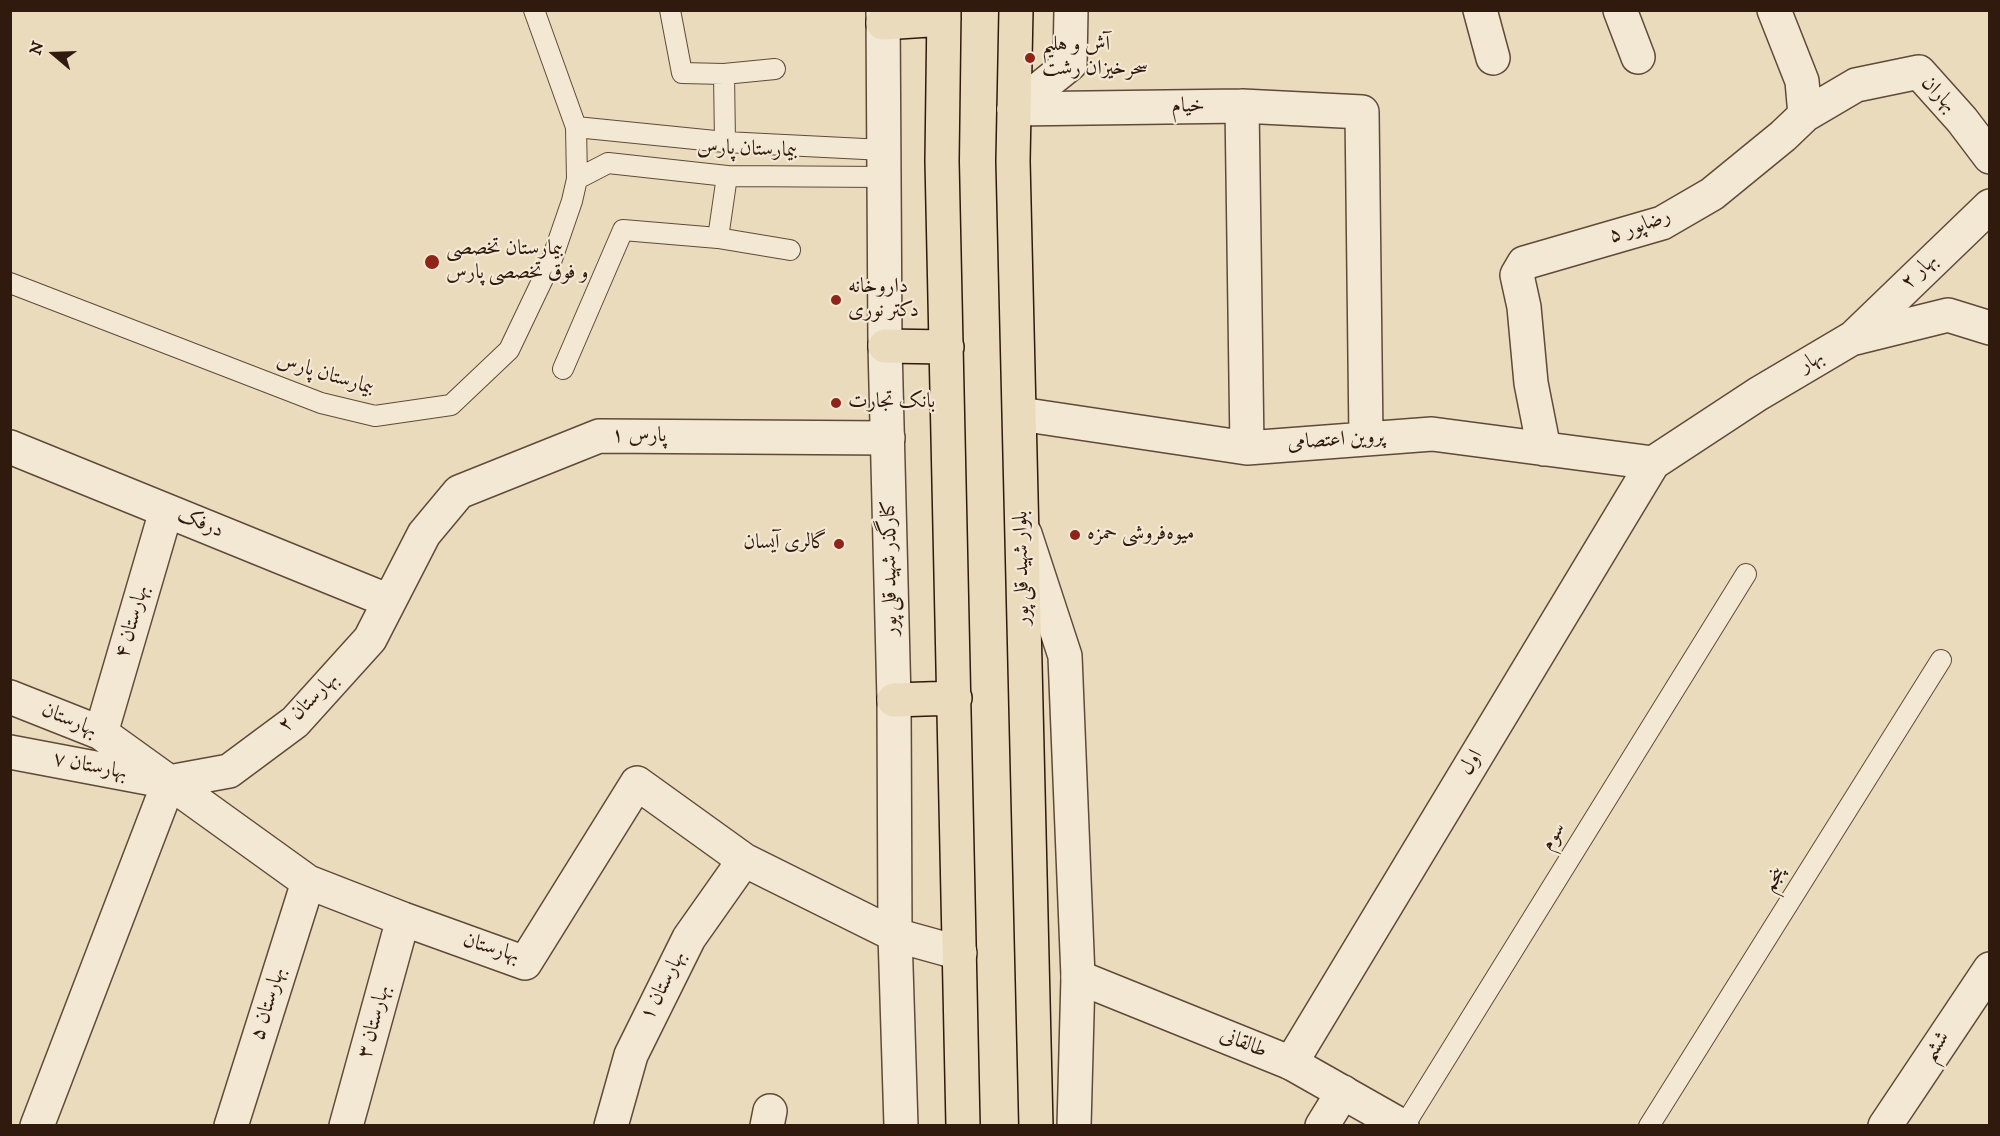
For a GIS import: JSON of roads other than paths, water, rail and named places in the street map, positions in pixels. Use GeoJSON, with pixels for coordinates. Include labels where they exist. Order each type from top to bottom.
{"type":"FeatureCollection","features":[{"type":"Feature","properties":{"kind":"highway","name":"بلوار شهید قلی پور"},"geometry":{"type":"LineString","coordinates":[[1016,10],[1013,161],[1036,1125]]}},
{"type":"Feature","properties":{"kind":"highway"},"geometry":{"type":"LineString","coordinates":[[883,17],[944,15],[942,161],[963,1125]]}},
{"type":"Feature","properties":{"kind":"highway"},"geometry":{"type":"LineString","coordinates":[[885,346],[947,347]]}},
{"type":"Feature","properties":{"kind":"highway"},"geometry":{"type":"LineString","coordinates":[[894,700],[954,698]]}},
{"type":"Feature","properties":{"kind":"street"},"geometry":{"type":"LineString","coordinates":[[1014,109],[1070,64],[1071,10]]}},
{"type":"Feature","properties":{"kind":"street"},"geometry":{"type":"LineString","coordinates":[[1480,10],[1493,58]]}},
{"type":"Feature","properties":{"kind":"street"},"geometry":{"type":"LineString","coordinates":[[1620,10],[1638,57]]}},
{"type":"Feature","properties":{"kind":"street"},"geometry":{"type":"LineString","coordinates":[[1774,10],[1802,81],[1805,115]]}},
{"type":"Feature","properties":{"kind":"street","name":"کنارگذر شهید قلی پور"},"geometry":{"type":"LineString","coordinates":[[883,17],[885,346],[894,700],[895,935],[901,1125]]}},
{"type":"Feature","properties":{"kind":"street","name":"بهاران"},"geometry":{"type":"LineString","coordinates":[[1805,115],[1856,85],[1918,72],[1962,120],[1989,158]]}},
{"type":"Feature","properties":{"kind":"street"},"geometry":{"type":"LineString","coordinates":[[1242,106],[1247,448]]}},
{"type":"Feature","properties":{"kind":"street","name":"خیام"},"geometry":{"type":"LineString","coordinates":[[1014,109],[1242,106],[1362,112],[1366,439]]}},
{"type":"Feature","properties":{"kind":"street","name":"رضاپور ۵"},"geometry":{"type":"LineString","coordinates":[[1544,449],[1531,383],[1524,307],[1517,275],[1524,263],[1662,223],[1712,194],[1805,115]]}},
{"type":"Feature","properties":{"kind":"street","name":"بهار ۲"},"geometry":{"type":"LineString","coordinates":[[1851,339],[1989,206]]}},
{"type":"Feature","properties":{"kind":"street","name":"بهار"},"geometry":{"type":"LineString","coordinates":[[1653,463],[1758,393],[1851,339],[1948,315],[1989,328]]}},
{"type":"Feature","properties":{"kind":"street","name":"پروین اعتصامی"},"geometry":{"type":"LineString","coordinates":[[1020,414],[1247,448],[1432,434],[1653,463]]}},
{"type":"Feature","properties":{"kind":"street","name":"پارس ۱"},"geometry":{"type":"LineString","coordinates":[[389,601],[424,534],[459,492],[599,436],[888,438]]}},
{"type":"Feature","properties":{"kind":"street","name":"درفک"},"geometry":{"type":"LineString","coordinates":[[10,447],[389,601]]}},
{"type":"Feature","properties":{"kind":"street","name":"اول"},"geometry":{"type":"LineString","coordinates":[[1291,1063],[1653,463]]}},
{"type":"Feature","properties":{"kind":"street","name":"بهارستان ۴"},"geometry":{"type":"LineString","coordinates":[[101,732],[166,510]]}},
{"type":"Feature","properties":{"kind":"street"},"geometry":{"type":"LineString","coordinates":[[1022,523],[1065,656],[1078,977],[1074,1125]]}},
{"type":"Feature","properties":{"kind":"street","name":"بهارستان ۲"},"geometry":{"type":"LineString","coordinates":[[169,782],[229,771],[295,722],[370,639],[389,601]]}},
{"type":"Feature","properties":{"kind":"street","name":"بهارستان"},"geometry":{"type":"LineString","coordinates":[[10,697],[101,732],[308,882],[403,920],[525,963],[637,783],[744,860],[895,935],[960,953]]}},
{"type":"Feature","properties":{"kind":"street","name":"بهارستان ۷"},"geometry":{"type":"LineString","coordinates":[[10,752],[169,782]]}},
{"type":"Feature","properties":{"kind":"street"},"geometry":{"type":"LineString","coordinates":[[37,1125],[169,782]]}},
{"type":"Feature","properties":{"kind":"street","name":"بهارستان ۱"},"geometry":{"type":"LineString","coordinates":[[611,1125],[631,1055],[688,938],[744,860]]}},
{"type":"Feature","properties":{"kind":"street","name":"بهارستان ۵"},"geometry":{"type":"LineString","coordinates":[[231,1125],[308,882]]}},
{"type":"Feature","properties":{"kind":"street","name":"بهارستان ۳"},"geometry":{"type":"LineString","coordinates":[[346,1125],[403,920]]}},
{"type":"Feature","properties":{"kind":"street","name":"ششم"},"geometry":{"type":"LineString","coordinates":[[1885,1125],[1989,969]]}},
{"type":"Feature","properties":{"kind":"street","name":"طالقانی"},"geometry":{"type":"LineString","coordinates":[[1078,977],[1291,1063],[1403,1125]]}},
{"type":"Feature","properties":{"kind":"street"},"geometry":{"type":"LineString","coordinates":[[1322,1125],[1343,1092]]}},
{"type":"Feature","properties":{"kind":"lane","name":"بیمارستان پارس"},"geometry":{"type":"LineString","coordinates":[[10,283],[321,403],[375,416],[451,405],[509,350],[551,262],[572,201],[577,179],[576,127],[534,10]]}},
{"type":"Feature","properties":{"kind":"lane"},"geometry":{"type":"LineString","coordinates":[[670,10],[682,73],[724,74],[775,69]]}},
{"type":"Feature","properties":{"kind":"lane"},"geometry":{"type":"LineString","coordinates":[[724,74],[725,142]]}},
{"type":"Feature","properties":{"kind":"lane","name":"بیمارستان پارس"},"geometry":{"type":"LineString","coordinates":[[576,127],[725,142],[884,163]]}},
{"type":"Feature","properties":{"kind":"lane","name":"بیمارستان پارس"},"geometry":{"type":"LineString","coordinates":[[577,179],[608,163],[728,176],[884,163]]}},
{"type":"Feature","properties":{"kind":"lane"},"geometry":{"type":"LineString","coordinates":[[718,238],[728,176]]}},
{"type":"Feature","properties":{"kind":"lane"},"geometry":{"type":"LineString","coordinates":[[563,369],[623,230],[718,238],[790,250]]}},
{"type":"Feature","properties":{"kind":"lane","name":"سوم"},"geometry":{"type":"LineString","coordinates":[[1403,1125],[1746,574]]}},
{"type":"Feature","properties":{"kind":"lane","name":"پنجم"},"geometry":{"type":"LineString","coordinates":[[1649,1125],[1941,660]]}},
{"type":"Feature","properties":{"kind":"place","name":"آش و هلیم سحرخیزان رشت"},"geometry":{"type":"Point","coordinates":[1030,58]}},
{"type":"Feature","properties":{"kind":"place","name":"بیمارستان تخصصی و فوق تخصصی پارس"},"geometry":{"type":"Point","coordinates":[432,262]}},
{"type":"Feature","properties":{"kind":"place","name":"داروخانه دکتر نوری"},"geometry":{"type":"Point","coordinates":[836,300]}},
{"type":"Feature","properties":{"kind":"place","name":"بانک تجارت"},"geometry":{"type":"Point","coordinates":[836,403]}},
{"type":"Feature","properties":{"kind":"place","name":"میوه‌فروشی حمزه"},"geometry":{"type":"Point","coordinates":[1075,535]}},
{"type":"Feature","properties":{"kind":"place","name":"گالری آیسان"},"geometry":{"type":"Point","coordinates":[839,544]}}]}
